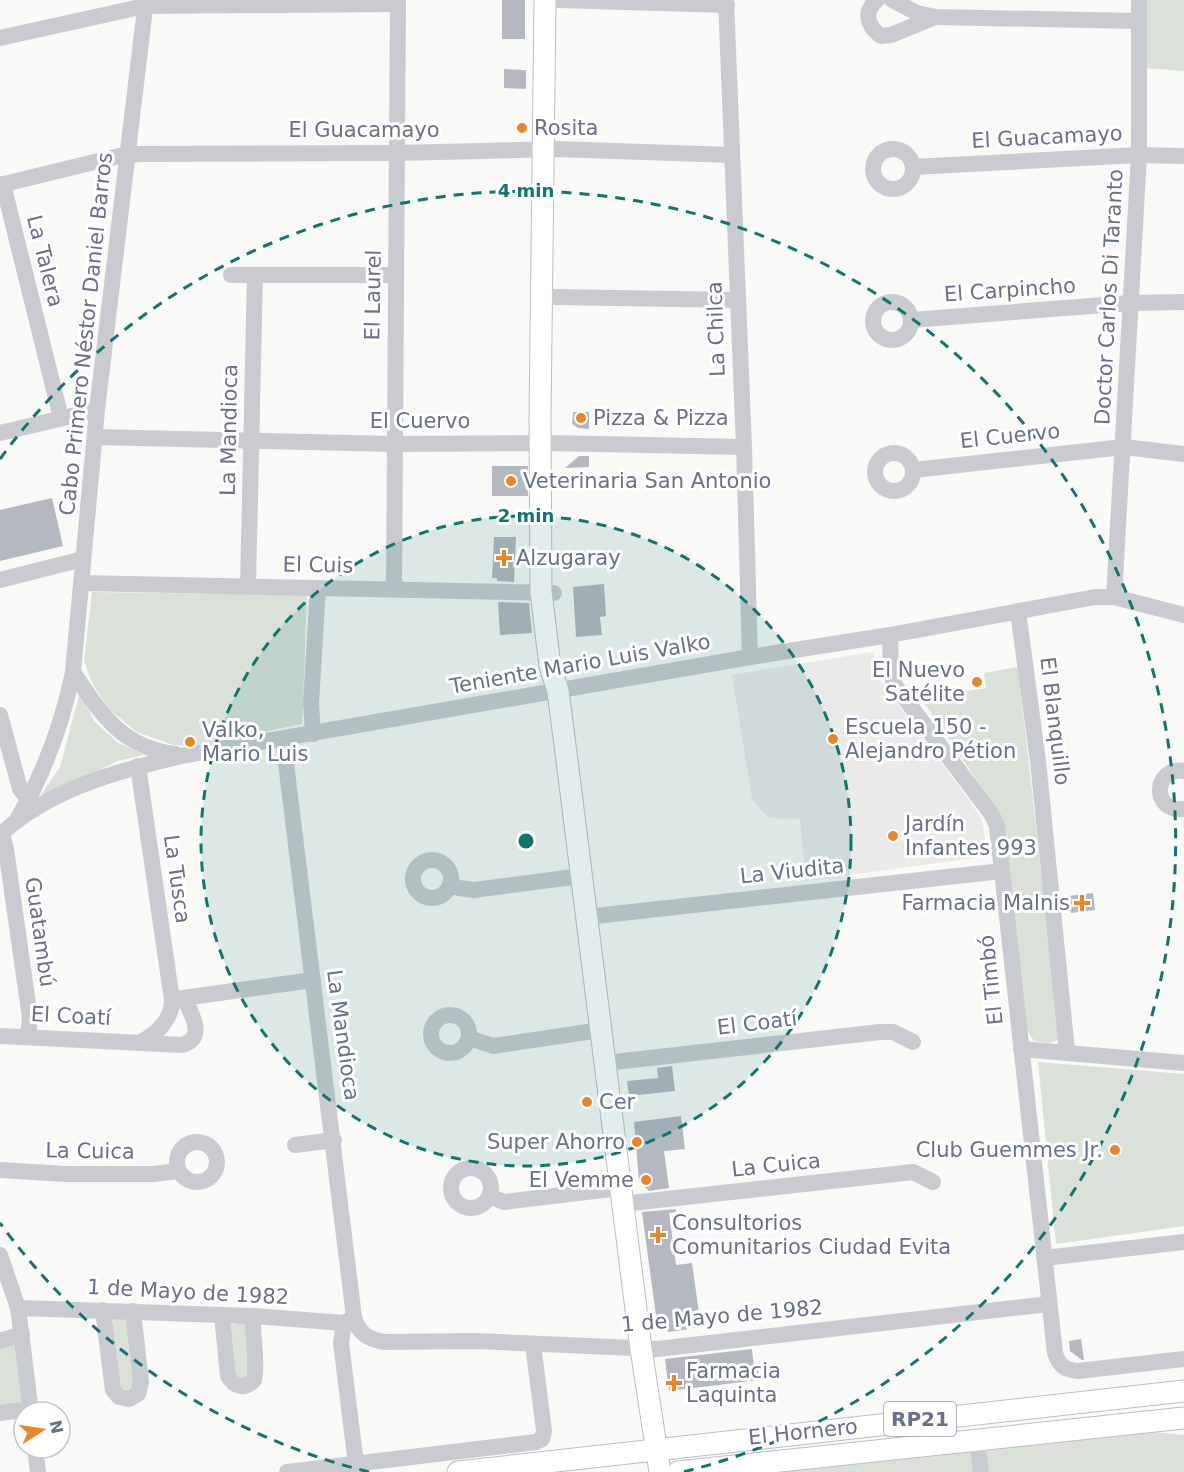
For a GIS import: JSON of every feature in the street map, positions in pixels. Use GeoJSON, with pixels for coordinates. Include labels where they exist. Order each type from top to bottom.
{"type":"FeatureCollection","features":[{"type":"Feature","properties":{"kind":"main road"},"geometry":{"type":"LineString","coordinates":[[545,0],[554,297],[546,443]]}},
{"type":"Feature","properties":{"kind":"main road"},"geometry":{"type":"LineString","coordinates":[[558,0],[548,150],[546,443],[550,666],[558,691],[621,1196],[660,1472]]}},
{"type":"Feature","properties":{"kind":"main road","name":"El Hornero"},"geometry":{"type":"LineString","coordinates":[[458,1472],[1184,1391]]}},
{"type":"Feature","properties":{"kind":"main road","name":"El Hornero"},"geometry":{"type":"LineString","coordinates":[[678,1472],[1184,1418]]}},
{"type":"Feature","properties":{"kind":"street"},"geometry":{"type":"LineString","coordinates":[[558,0],[726,2]]}},
{"type":"Feature","properties":{"kind":"street"},"geometry":{"type":"LineString","coordinates":[[878,0],[872,4],[869,14],[872,29],[881,36],[891,35],[936,17]]}},
{"type":"Feature","properties":{"kind":"street"},"geometry":{"type":"LineString","coordinates":[[892,0],[917,13],[936,17],[1137,21]]}},
{"type":"Feature","properties":{"kind":"street","name":"Doctor Carlos Di Taranto"},"geometry":{"type":"LineString","coordinates":[[1114,597],[1139,155],[1138,0]]}},
{"type":"Feature","properties":{"kind":"street"},"geometry":{"type":"LineString","coordinates":[[0,38],[146,3],[398,2]]}},
{"type":"Feature","properties":{"kind":"street","name":"El Laurel"},"geometry":{"type":"LineString","coordinates":[[394,589],[398,2]]}},
{"type":"Feature","properties":{"kind":"street","name":"La Chilca"},"geometry":{"type":"LineString","coordinates":[[726,2],[750,657]]}},
{"type":"Feature","properties":{"kind":"street","name":"Cabo Primero Néstor Daniel Barros"},"geometry":{"type":"LineString","coordinates":[[33,804],[58,732],[73,672],[97,410],[146,3]]}},
{"type":"Feature","properties":{"kind":"street","name":"El Guacamayo"},"geometry":{"type":"LineString","coordinates":[[2,185],[129,155],[548,150],[732,154]]}},
{"type":"Feature","properties":{"kind":"street","name":"El Guacamayo"},"geometry":{"type":"LineString","coordinates":[[912,167],[1139,155],[1184,156]]}},
{"type":"Feature","properties":{"kind":"street","name":"La Talera"},"geometry":{"type":"LineString","coordinates":[[2,185],[61,418]]}},
{"type":"Feature","properties":{"kind":"street"},"geometry":{"type":"LineString","coordinates":[[231,275],[396,275]]}},
{"type":"Feature","properties":{"kind":"street","name":"La Mandioca"},"geometry":{"type":"LineString","coordinates":[[248,586],[255,275]]}},
{"type":"Feature","properties":{"kind":"street"},"geometry":{"type":"LineString","coordinates":[[554,297],[738,300]]}},
{"type":"Feature","properties":{"kind":"street","name":"El Carpincho"},"geometry":{"type":"LineString","coordinates":[[911,320],[1130,303],[1184,302]]}},
{"type":"Feature","properties":{"kind":"street"},"geometry":{"type":"LineString","coordinates":[[0,433],[97,410]]}},
{"type":"Feature","properties":{"kind":"street","name":"El Cuervo"},"geometry":{"type":"LineString","coordinates":[[95,437],[394,444],[546,443],[744,447]]}},
{"type":"Feature","properties":{"kind":"street","name":"El Cuervo"},"geometry":{"type":"LineString","coordinates":[[913,470],[1124,447],[1184,454]]}},
{"type":"Feature","properties":{"kind":"street"},"geometry":{"type":"LineString","coordinates":[[0,580],[83,559]]}},
{"type":"Feature","properties":{"kind":"street","name":"El Cuis"},"geometry":{"type":"LineString","coordinates":[[81,583],[547,592]]}},
{"type":"Feature","properties":{"kind":"street"},"geometry":{"type":"LineString","coordinates":[[313,734],[311,704],[318,588]]}},
{"type":"Feature","properties":{"kind":"street","name":"Teniente Mario Luis Valko"},"geometry":{"type":"LineString","coordinates":[[1,835],[33,804],[96,778],[186,755],[1095,597],[1114,597],[1184,615]]}},
{"type":"Feature","properties":{"kind":"street","name":"El Blanquillo"},"geometry":{"type":"LineString","coordinates":[[1018,611],[1043,807],[1067,1051]]}},
{"type":"Feature","properties":{"kind":"street","name":"El Timbó"},"geometry":{"type":"LineString","coordinates":[[890,634],[891,672],[894,684],[992,815],[997,826],[1049,1304],[1055,1353],[1059,1363],[1063,1368],[1077,1371],[1184,1359]]}},
{"type":"Feature","properties":{"kind":"street"},"geometry":{"type":"LineString","coordinates":[[73,672],[107,720],[130,740],[155,750],[186,755]]}},
{"type":"Feature","properties":{"kind":"street"},"geometry":{"type":"LineString","coordinates":[[0,715],[20,789],[33,804]]}},
{"type":"Feature","properties":{"kind":"street","name":"La Mandioca"},"geometry":{"type":"LineString","coordinates":[[283,739],[334,1140],[349,1320],[340,1343],[356,1464]]}},
{"type":"Feature","properties":{"kind":"street","name":"La Tusca"},"geometry":{"type":"LineString","coordinates":[[138,766],[178,999]]}},
{"type":"Feature","properties":{"kind":"street"},"geometry":{"type":"LineString","coordinates":[[1184,771],[1173,771],[1167,774],[1159,791],[1161,798],[1170,807],[1176,810],[1184,809]]}},
{"type":"Feature","properties":{"kind":"street","name":"Guatambú"},"geometry":{"type":"LineString","coordinates":[[1,835],[6,849],[30,1018],[28,1037]]}},
{"type":"Feature","properties":{"kind":"street","name":"La Viudita"},"geometry":{"type":"LineString","coordinates":[[586,917],[1002,871]]}},
{"type":"Feature","properties":{"kind":"street"},"geometry":{"type":"LineString","coordinates":[[450,884],[474,890],[581,876]]}},
{"type":"Feature","properties":{"kind":"street"},"geometry":{"type":"LineString","coordinates":[[141,1042],[162,1026],[178,999],[313,980]]}},
{"type":"Feature","properties":{"kind":"street","name":"El Coatí"},"geometry":{"type":"LineString","coordinates":[[0,1036],[182,1045],[190,1043],[195,1037],[197,1028],[195,1021],[178,999]]}},
{"type":"Feature","properties":{"kind":"street"},"geometry":{"type":"LineString","coordinates":[[469,1038],[493,1046],[601,1030]]}},
{"type":"Feature","properties":{"kind":"street","name":"El Coatí"},"geometry":{"type":"LineString","coordinates":[[605,1063],[880,1032],[893,1032],[913,1042]]}},
{"type":"Feature","properties":{"kind":"street"},"geometry":{"type":"LineString","coordinates":[[1021,1049],[1067,1051],[1184,1063]]}},
{"type":"Feature","properties":{"kind":"street"},"geometry":{"type":"LineString","coordinates":[[295,1145],[334,1140]]}},
{"type":"Feature","properties":{"kind":"street","name":"La Cuica"},"geometry":{"type":"LineString","coordinates":[[0,1170],[76,1174],[154,1174],[178,1171]]}},
{"type":"Feature","properties":{"kind":"street","name":"La Cuica"},"geometry":{"type":"LineString","coordinates":[[489,1196],[504,1202],[621,1196],[913,1172],[933,1182]]}},
{"type":"Feature","properties":{"kind":"street"},"geometry":{"type":"LineString","coordinates":[[1044,1258],[1184,1242]]}},
{"type":"Feature","properties":{"kind":"street"},"geometry":{"type":"LineString","coordinates":[[0,1255],[18,1308],[30,1400]]}},
{"type":"Feature","properties":{"kind":"street","name":"1 de Mayo de 1982"},"geometry":{"type":"LineString","coordinates":[[363,1334],[372,1340],[384,1341],[657,1349],[1049,1304]]}},
{"type":"Feature","properties":{"kind":"street","name":"1 de Mayo de 1982"},"geometry":{"type":"LineString","coordinates":[[18,1308],[349,1320]]}},
{"type":"Feature","properties":{"kind":"street"},"geometry":{"type":"LineString","coordinates":[[103,1310],[113,1390],[119,1397],[129,1399],[138,1394],[141,1382],[133,1311]]}},
{"type":"Feature","properties":{"kind":"street"},"geometry":{"type":"LineString","coordinates":[[222,1315],[228,1377],[238,1386],[244,1386],[254,1380],[256,1372],[252,1333],[253,1316]]}},
{"type":"Feature","properties":{"kind":"street","name":"La Mandioca"},"geometry":{"type":"LineString","coordinates":[[349,1320],[363,1334]]}},
{"type":"Feature","properties":{"kind":"street"},"geometry":{"type":"LineString","coordinates":[[0,1341],[22,1334]]}},
{"type":"Feature","properties":{"kind":"street"},"geometry":{"type":"LineString","coordinates":[[287,1472],[536,1442],[542,1439],[544,1431],[533,1344]]}},
{"type":"Feature","properties":{"kind":"street"},"geometry":{"type":"LineString","coordinates":[[977,1440],[981,1472]]}},
{"type":"Feature","properties":{"kind":"shaded area"},"geometry":{"type":"Polygon","coordinates":[[[1147,0],[1184,0],[1184,71],[1143,68],[1147,0]]]}},
{"type":"Feature","properties":{"kind":"shaded area"},"geometry":{"type":"Polygon","coordinates":[[[92,592],[307,595],[302,724],[194,746],[173,745],[137,732],[110,710],[93,685],[84,661],[92,592]]]}},
{"type":"Feature","properties":{"kind":"shaded area","name":"Escuela 150 - Alejandro Pétion"},"geometry":{"type":"Polygon","coordinates":[[[873,652],[880,680],[982,820],[987,851],[981,857],[806,881],[800,818],[767,817],[752,799],[732,675],[873,652]]]}},
{"type":"Feature","properties":{"kind":"shaded area"},"geometry":{"type":"Polygon","coordinates":[[[1018,667],[1059,1031],[1058,1040],[1049,1043],[1034,1041],[1026,1029],[1000,815],[921,698],[986,688],[984,673],[1018,667]]]}},
{"type":"Feature","properties":{"kind":"shaded area"},"geometry":{"type":"Polygon","coordinates":[[[80,692],[94,721],[117,742],[144,755],[117,761],[44,799],[41,795],[60,767],[80,692]]]}},
{"type":"Feature","properties":{"kind":"shaded area","name":"Club Guemmes Jr."},"geometry":{"type":"Polygon","coordinates":[[[1038,1062],[1184,1074],[1184,1226],[1056,1244],[1038,1062]]]}},
{"type":"Feature","properties":{"kind":"shaded area"},"geometry":{"type":"Polygon","coordinates":[[[112,1315],[129,1316],[137,1384],[133,1393],[120,1388],[112,1315]]]}},
{"type":"Feature","properties":{"kind":"shaded area"},"geometry":{"type":"Polygon","coordinates":[[[247,1322],[248,1379],[236,1377],[231,1324],[247,1322]]]}},
{"type":"Feature","properties":{"kind":"shaded area"},"geometry":{"type":"Polygon","coordinates":[[[18,1346],[25,1399],[12,1400],[12,1404],[0,1406],[0,1348],[18,1346]]]}},
{"type":"Feature","properties":{"kind":"shaded area"},"geometry":{"type":"Polygon","coordinates":[[[1153,1432],[1184,1435],[1184,1472],[784,1472],[1153,1432]]]}},
{"type":"Feature","properties":{"kind":"building"},"geometry":{"type":"Polygon","coordinates":[[[502,0],[525,0],[525,39],[502,39],[502,0]]]}},
{"type":"Feature","properties":{"kind":"building"},"geometry":{"type":"Polygon","coordinates":[[[504,69],[526,70],[526,89],[504,88],[504,69]]]}},
{"type":"Feature","properties":{"kind":"building","name":"Pizza & Pizza"},"geometry":{"type":"Polygon","coordinates":[[[573,412],[589,412],[589,429],[578,428],[572,424],[573,412]]]}},
{"type":"Feature","properties":{"kind":"building"},"geometry":{"type":"Polygon","coordinates":[[[579,456],[589,456],[589,467],[565,468],[579,456]]]}},
{"type":"Feature","properties":{"kind":"building","name":"Veterinaria San Antonio"},"geometry":{"type":"Polygon","coordinates":[[[492,466],[528,466],[528,496],[492,496],[492,466]]]}},
{"type":"Feature","properties":{"kind":"building"},"geometry":{"type":"Polygon","coordinates":[[[52,498],[63,546],[0,561],[0,510],[52,498]]]}},
{"type":"Feature","properties":{"kind":"building","name":"Alzugaray"},"geometry":{"type":"Polygon","coordinates":[[[494,537],[516,537],[514,582],[497,581],[497,578],[492,578],[494,537]]]}},
{"type":"Feature","properties":{"kind":"building"},"geometry":{"type":"Polygon","coordinates":[[[604,584],[606,616],[600,617],[602,635],[576,637],[573,587],[604,584]]]}},
{"type":"Feature","properties":{"kind":"building"},"geometry":{"type":"Polygon","coordinates":[[[498,602],[529,603],[532,633],[500,635],[498,602]]]}},
{"type":"Feature","properties":{"kind":"building","name":"Farmacia Malnis"},"geometry":{"type":"Polygon","coordinates":[[[1093,893],[1095,910],[1071,913],[1068,896],[1093,893]]]}},
{"type":"Feature","properties":{"kind":"building"},"geometry":{"type":"Polygon","coordinates":[[[672,1066],[675,1091],[629,1096],[627,1081],[658,1078],[657,1068],[672,1066]]]}},
{"type":"Feature","properties":{"kind":"building"},"geometry":{"type":"Polygon","coordinates":[[[681,1116],[685,1149],[664,1151],[669,1188],[649,1191],[639,1182],[634,1122],[681,1116]]]}},
{"type":"Feature","properties":{"kind":"building"},"geometry":{"type":"Polygon","coordinates":[[[676,1209],[676,1212],[669,1213],[676,1265],[692,1263],[701,1327],[669,1332],[657,1323],[642,1212],[676,1209]]]}},
{"type":"Feature","properties":{"kind":"building"},"geometry":{"type":"Polygon","coordinates":[[[1081,1339],[1084,1360],[1070,1351],[1069,1341],[1081,1339]]]}},
{"type":"Feature","properties":{"kind":"building"},"geometry":{"type":"Polygon","coordinates":[[[752,1349],[754,1367],[758,1366],[759,1380],[669,1391],[665,1359],[752,1349]]]}},
{"type":"Feature","properties":{"kind":"place","name":"Rosita"},"geometry":{"type":"Point","coordinates":[522,128]}},
{"type":"Feature","properties":{"kind":"place","name":"Pizza & Pizza"},"geometry":{"type":"Point","coordinates":[581,418]}},
{"type":"Feature","properties":{"kind":"place","name":"Veterinaria San Antonio"},"geometry":{"type":"Point","coordinates":[511,481]}},
{"type":"Feature","properties":{"kind":"place","name":"Alzugaray"},"geometry":{"type":"Point","coordinates":[504,558]}},
{"type":"Feature","properties":{"kind":"place","name":"El Nuevo Satélite"},"geometry":{"type":"Point","coordinates":[977,682]}},
{"type":"Feature","properties":{"kind":"place","name":"Escuela 150 - Alejandro Pétion"},"geometry":{"type":"Point","coordinates":[833,739]}},
{"type":"Feature","properties":{"kind":"place","name":"Valko, Mario Luis"},"geometry":{"type":"Point","coordinates":[190,742]}},
{"type":"Feature","properties":{"kind":"place","name":"Jardín Infantes 993"},"geometry":{"type":"Point","coordinates":[893,836]}},
{"type":"Feature","properties":{"kind":"place","name":"Farmacia Malnis"},"geometry":{"type":"Point","coordinates":[1082,903]}},
{"type":"Feature","properties":{"kind":"place","name":"Cer"},"geometry":{"type":"Point","coordinates":[587,1102]}},
{"type":"Feature","properties":{"kind":"place","name":"Super Ahorro"},"geometry":{"type":"Point","coordinates":[637,1142]}},
{"type":"Feature","properties":{"kind":"place","name":"Club Guemmes Jr."},"geometry":{"type":"Point","coordinates":[1115,1150]}},
{"type":"Feature","properties":{"kind":"place","name":"El Vemme"},"geometry":{"type":"Point","coordinates":[646,1180]}},
{"type":"Feature","properties":{"kind":"place","name":"Consultorios Comunitarios Ciudad Evita"},"geometry":{"type":"Point","coordinates":[658,1235]}},
{"type":"Feature","properties":{"kind":"place","name":"Farmacia Laquinta"},"geometry":{"type":"Point","coordinates":[674,1383]}}]}
